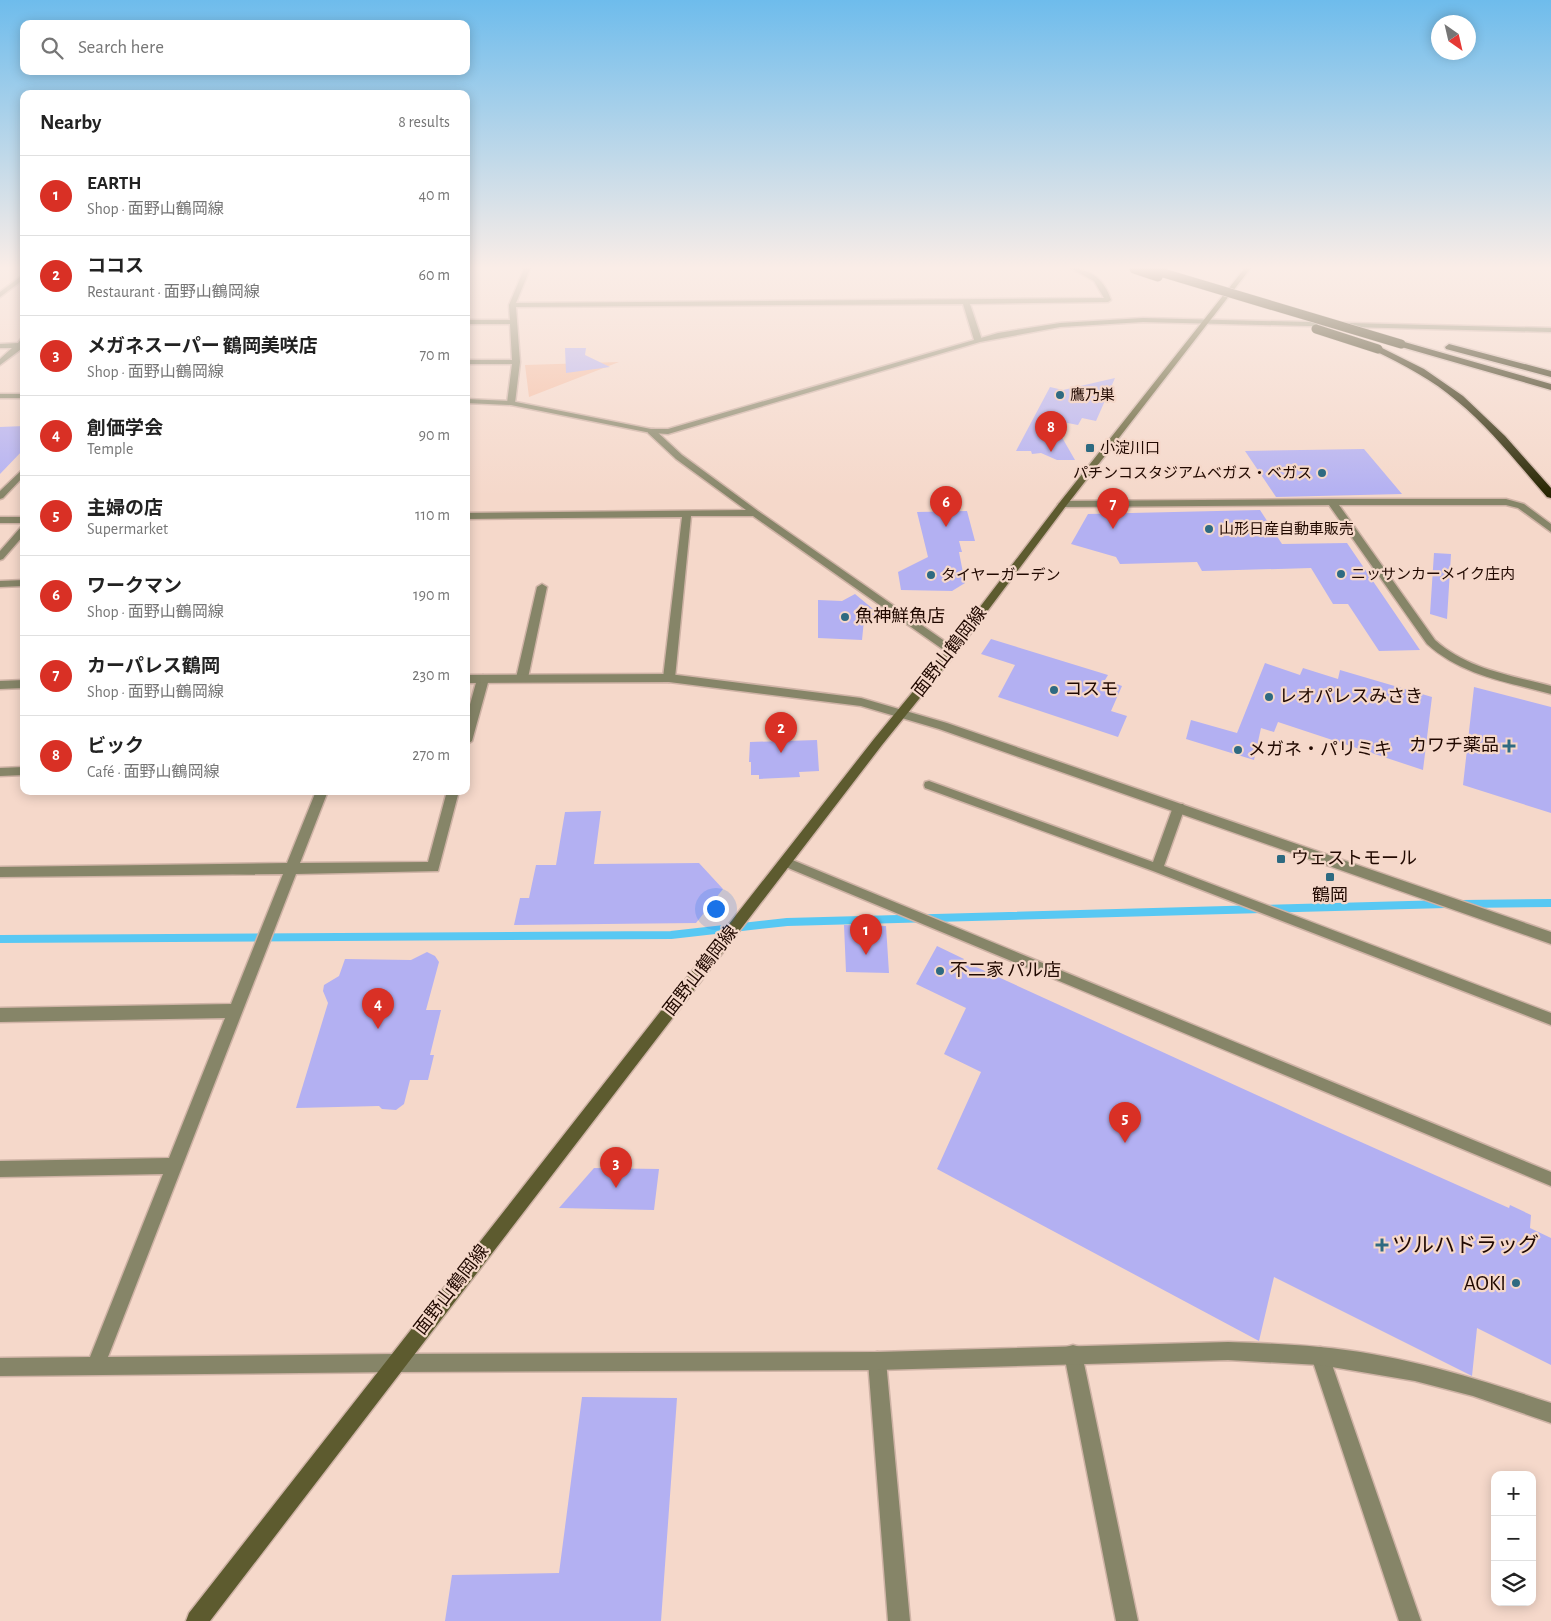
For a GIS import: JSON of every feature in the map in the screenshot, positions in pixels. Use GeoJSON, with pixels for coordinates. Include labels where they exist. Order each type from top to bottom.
{"type":"FeatureCollection","features":[{"type":"Feature","properties":{"kind":"highway"},"geometry":{"type":"LineString","coordinates":[[1362,345],[1405,362],[1446,388],[1480,418],[1551,495]]}},
{"type":"Feature","properties":{"kind":"highway"},"geometry":{"type":"LineString","coordinates":[[1421,345],[1551,387]]}},
{"type":"Feature","properties":{"kind":"highway"},"geometry":{"type":"LineString","coordinates":[[1423,345],[1551,381]]}},
{"type":"Feature","properties":{"kind":"highway"},"geometry":{"type":"LineString","coordinates":[[1441,345],[1551,374]]}},
{"type":"Feature","properties":{"kind":"main road","name":"面野山鶴岡線"},"geometry":{"type":"LineString","coordinates":[[197,1621],[395,1363],[901,713],[952,651],[1063,504],[1188,345]]}},
{"type":"Feature","properties":{"kind":"street"},"geometry":{"type":"LineString","coordinates":[[0,346],[15,345]]}},
{"type":"Feature","properties":{"kind":"street"},"geometry":{"type":"LineString","coordinates":[[511,403],[516,362],[515,345]]}},
{"type":"Feature","properties":{"kind":"street"},"geometry":{"type":"LineString","coordinates":[[470,401],[511,403],[651,431],[675,430],[962,345]]}},
{"type":"Feature","properties":{"kind":"street"},"geometry":{"type":"LineString","coordinates":[[0,363],[20,346]]}},
{"type":"Feature","properties":{"kind":"street"},"geometry":{"type":"LineString","coordinates":[[470,362],[516,362]]}},
{"type":"Feature","properties":{"kind":"street"},"geometry":{"type":"LineString","coordinates":[[0,396],[20,396]]}},
{"type":"Feature","properties":{"kind":"street"},"geometry":{"type":"LineString","coordinates":[[651,431],[679,457],[755,513],[952,651]]}},
{"type":"Feature","properties":{"kind":"street"},"geometry":{"type":"LineString","coordinates":[[0,496],[20,475]]}},
{"type":"Feature","properties":{"kind":"street"},"geometry":{"type":"LineString","coordinates":[[1332,502],[1440,652],[1452,660],[1472,667],[1551,690]]}},
{"type":"Feature","properties":{"kind":"street"},"geometry":{"type":"LineString","coordinates":[[1063,504],[1506,502],[1521,506],[1551,529]]}},
{"type":"Feature","properties":{"kind":"street"},"geometry":{"type":"LineString","coordinates":[[470,516],[755,513]]}},
{"type":"Feature","properties":{"kind":"street"},"geometry":{"type":"LineString","coordinates":[[669,678],[687,514]]}},
{"type":"Feature","properties":{"kind":"street"},"geometry":{"type":"LineString","coordinates":[[0,520],[20,520]]}},
{"type":"Feature","properties":{"kind":"street"},"geometry":{"type":"LineString","coordinates":[[0,557],[20,534]]}},
{"type":"Feature","properties":{"kind":"street"},"geometry":{"type":"LineString","coordinates":[[0,584],[20,583]]}},
{"type":"Feature","properties":{"kind":"street"},"geometry":{"type":"LineString","coordinates":[[522,678],[542,587]]}},
{"type":"Feature","properties":{"kind":"street"},"geometry":{"type":"LineString","coordinates":[[470,679],[669,678],[861,702],[901,713],[1179,806],[1551,938]]}},
{"type":"Feature","properties":{"kind":"street"},"geometry":{"type":"LineString","coordinates":[[470,726],[483,679]]}},
{"type":"Feature","properties":{"kind":"street"},"geometry":{"type":"LineString","coordinates":[[0,685],[20,684]]}},
{"type":"Feature","properties":{"kind":"street"},"geometry":{"type":"LineString","coordinates":[[0,772],[20,771]]}},
{"type":"Feature","properties":{"kind":"street"},"geometry":{"type":"LineString","coordinates":[[95,1367],[320,795]]}},
{"type":"Feature","properties":{"kind":"street"},"geometry":{"type":"LineString","coordinates":[[0,872],[433,866],[452,795]]}},
{"type":"Feature","properties":{"kind":"street"},"geometry":{"type":"LineString","coordinates":[[0,1015],[235,1011]]}},
{"type":"Feature","properties":{"kind":"street"},"geometry":{"type":"LineString","coordinates":[[0,1169],[174,1166]]}},
{"type":"Feature","properties":{"kind":"street"},"geometry":{"type":"LineString","coordinates":[[0,1368],[395,1363],[877,1361],[1228,1351],[1320,1356],[1415,1372],[1473,1387],[1551,1412]]}},
{"type":"Feature","properties":{"kind":"street"},"geometry":{"type":"LineString","coordinates":[[1073,1354],[1127,1621]]}},
{"type":"Feature","properties":{"kind":"street"},"geometry":{"type":"LineString","coordinates":[[1320,1356],[1410,1621]]}},
{"type":"Feature","properties":{"kind":"street"},"geometry":{"type":"LineString","coordinates":[[877,1361],[899,1621]]}},
{"type":"Feature","properties":{"kind":"lane"},"geometry":{"type":"LineString","coordinates":[[929,785],[1157,868],[1551,1019]]}},
{"type":"Feature","properties":{"kind":"lane"},"geometry":{"type":"LineString","coordinates":[[1157,868],[1179,806]]}},
{"type":"Feature","properties":{"kind":"lane"},"geometry":{"type":"LineString","coordinates":[[785,862],[1551,1179]]}},
{"type":"Feature","properties":{"kind":"shaded area"},"geometry":{"type":"Polygon","coordinates":[[[619,362],[529,397],[525,365],[619,362]]]}},
{"type":"Feature","properties":{"kind":"building"},"geometry":{"type":"Polygon","coordinates":[[[565,348],[586,348],[585,355],[610,367],[566,373],[565,348]]]}},
{"type":"Feature","properties":{"kind":"building"},"geometry":{"type":"Polygon","coordinates":[[[1115,378],[1096,421],[1082,418],[1078,425],[1052,420],[1075,460],[1057,460],[1041,453],[1032,454],[1031,451],[1016,451],[1050,387],[1063,390],[1115,378]]]}},
{"type":"Feature","properties":{"kind":"building"},"geometry":{"type":"Polygon","coordinates":[[[20,426],[20,453],[0,474],[0,427],[20,426]]]}},
{"type":"Feature","properties":{"kind":"building","name":"パチンコスタジアムベガス・ベガス"},"geometry":{"type":"Polygon","coordinates":[[[1364,449],[1402,494],[1276,497],[1245,451],[1364,449]]]}},
{"type":"Feature","properties":{"kind":"building"},"geometry":{"type":"Polygon","coordinates":[[[1260,510],[1282,544],[1347,543],[1420,650],[1379,651],[1348,604],[1333,604],[1311,568],[1202,571],[1197,562],[1120,564],[1116,557],[1071,544],[1088,514],[1260,510]]]}},
{"type":"Feature","properties":{"kind":"building"},"geometry":{"type":"Polygon","coordinates":[[[967,511],[975,541],[959,541],[962,552],[959,552],[965,583],[952,591],[901,590],[898,572],[928,557],[917,512],[967,511]]]}},
{"type":"Feature","properties":{"kind":"building"},"geometry":{"type":"Polygon","coordinates":[[[1434,553],[1451,554],[1447,619],[1430,614],[1434,553]]]}},
{"type":"Feature","properties":{"kind":"building","name":"魚神鮮魚店"},"geometry":{"type":"Polygon","coordinates":[[[855,594],[879,614],[864,620],[862,640],[818,638],[818,600],[842,601],[855,594]]]}},
{"type":"Feature","properties":{"kind":"building"},"geometry":{"type":"Polygon","coordinates":[[[991,639],[1108,675],[1105,680],[1122,686],[1111,711],[1127,716],[1118,737],[998,697],[1015,665],[981,654],[991,639]]]}},
{"type":"Feature","properties":{"kind":"building"},"geometry":{"type":"Polygon","coordinates":[[[1265,663],[1300,675],[1303,668],[1338,679],[1340,670],[1432,697],[1423,770],[1278,722],[1274,732],[1261,728],[1254,760],[1186,739],[1191,720],[1237,733],[1265,663]]]}},
{"type":"Feature","properties":{"kind":"building","name":"カワチ薬品"},"geometry":{"type":"Polygon","coordinates":[[[1474,687],[1551,707],[1551,813],[1463,785],[1474,687]]]}},
{"type":"Feature","properties":{"kind":"building"},"geometry":{"type":"Polygon","coordinates":[[[817,740],[819,771],[799,772],[800,777],[759,779],[759,775],[751,775],[751,762],[749,762],[750,742],[817,740]]]}},
{"type":"Feature","properties":{"kind":"building"},"geometry":{"type":"Polygon","coordinates":[[[601,811],[594,864],[699,863],[723,889],[696,923],[514,925],[520,898],[529,898],[536,865],[556,865],[565,812],[601,811]]]}},
{"type":"Feature","properties":{"kind":"building"},"geometry":{"type":"Polygon","coordinates":[[[844,925],[886,926],[889,973],[846,972],[844,925]]]}},
{"type":"Feature","properties":{"kind":"building"},"geometry":{"type":"Polygon","coordinates":[[[937,946],[964,959],[963,961],[1307,1118],[1509,1208],[1510,1205],[1531,1215],[1530,1228],[1551,1238],[1551,1365],[1477,1328],[1472,1376],[1274,1277],[1259,1341],[937,1169],[981,1072],[944,1054],[966,1008],[916,984],[937,946]]]}},
{"type":"Feature","properties":{"kind":"building"},"geometry":{"type":"Polygon","coordinates":[[[427,952],[435,956],[439,962],[426,1010],[441,1010],[430,1055],[434,1055],[428,1080],[410,1080],[404,1104],[396,1110],[382,1109],[379,1106],[296,1108],[328,1003],[323,991],[324,985],[339,976],[345,959],[411,960],[427,952]]]}},
{"type":"Feature","properties":{"kind":"building"},"geometry":{"type":"Polygon","coordinates":[[[594,1168],[659,1169],[654,1210],[559,1208],[594,1168]]]}},
{"type":"Feature","properties":{"kind":"building"},"geometry":{"type":"Polygon","coordinates":[[[582,1397],[677,1398],[661,1621],[445,1621],[452,1575],[559,1573],[582,1397]]]}},
{"type":"Feature","properties":{"kind":"waterway"},"geometry":{"type":"LineString","coordinates":[[1462,904],[1551,903]]}},
{"type":"Feature","properties":{"kind":"waterway"},"geometry":{"type":"LineString","coordinates":[[0,939],[671,935],[787,922],[1446,904]]}},
{"type":"Feature","properties":{"kind":"place","name":"鷹乃巣"},"geometry":{"type":"Point","coordinates":[1060,395]}},
{"type":"Feature","properties":{"kind":"place","name":"小淀川口"},"geometry":{"type":"Point","coordinates":[1090,448]}},
{"type":"Feature","properties":{"kind":"place","name":"ビック"},"geometry":{"type":"Point","coordinates":[1051,452]}},
{"type":"Feature","properties":{"kind":"place","name":"パチンコスタジアムベガス・ベガス"},"geometry":{"type":"Point","coordinates":[1322,473]}},
{"type":"Feature","properties":{"kind":"place","name":"ワークマン"},"geometry":{"type":"Point","coordinates":[946,527]}},
{"type":"Feature","properties":{"kind":"place","name":"カーパレス鶴岡"},"geometry":{"type":"Point","coordinates":[1113,529]}},
{"type":"Feature","properties":{"kind":"place","name":"山形日産自動車販売"},"geometry":{"type":"Point","coordinates":[1209,529]}},
{"type":"Feature","properties":{"kind":"place","name":"ニッサンカーメイク庄内"},"geometry":{"type":"Point","coordinates":[1341,574]}},
{"type":"Feature","properties":{"kind":"place","name":"タイヤーガーデン"},"geometry":{"type":"Point","coordinates":[931,575]}},
{"type":"Feature","properties":{"kind":"place","name":"魚神鮮魚店"},"geometry":{"type":"Point","coordinates":[845,617]}},
{"type":"Feature","properties":{"kind":"place","name":"コスモ"},"geometry":{"type":"Point","coordinates":[1054,690]}},
{"type":"Feature","properties":{"kind":"place","name":"レオパレスみさき"},"geometry":{"type":"Point","coordinates":[1269,697]}},
{"type":"Feature","properties":{"kind":"place","name":"カワチ薬品"},"geometry":{"type":"Point","coordinates":[1509,746]}},
{"type":"Feature","properties":{"kind":"place","name":"メガネ・パリミキ"},"geometry":{"type":"Point","coordinates":[1238,750]}},
{"type":"Feature","properties":{"kind":"place","name":"ココス"},"geometry":{"type":"Point","coordinates":[781,753]}},
{"type":"Feature","properties":{"kind":"place","name":"ウェストモール"},"geometry":{"type":"Point","coordinates":[1281,859]}},
{"type":"Feature","properties":{"kind":"place","name":"鶴岡"},"geometry":{"type":"Point","coordinates":[1330,877]}},
{"type":"Feature","properties":{"kind":"place","name":"EARTH"},"geometry":{"type":"Point","coordinates":[866,955]}},
{"type":"Feature","properties":{"kind":"place","name":"不二家 パル店"},"geometry":{"type":"Point","coordinates":[940,971]}},
{"type":"Feature","properties":{"kind":"place","name":"創価学会"},"geometry":{"type":"Point","coordinates":[378,1029]}},
{"type":"Feature","properties":{"kind":"place","name":"主婦の店"},"geometry":{"type":"Point","coordinates":[1125,1143]}},
{"type":"Feature","properties":{"kind":"place","name":"メガネスーパー 鶴岡美咲店"},"geometry":{"type":"Point","coordinates":[616,1188]}},
{"type":"Feature","properties":{"kind":"place","name":"ツルハドラッグ"},"geometry":{"type":"Point","coordinates":[1382,1245]}},
{"type":"Feature","properties":{"kind":"place","name":"AOKI"},"geometry":{"type":"Point","coordinates":[1516,1283]}}]}
